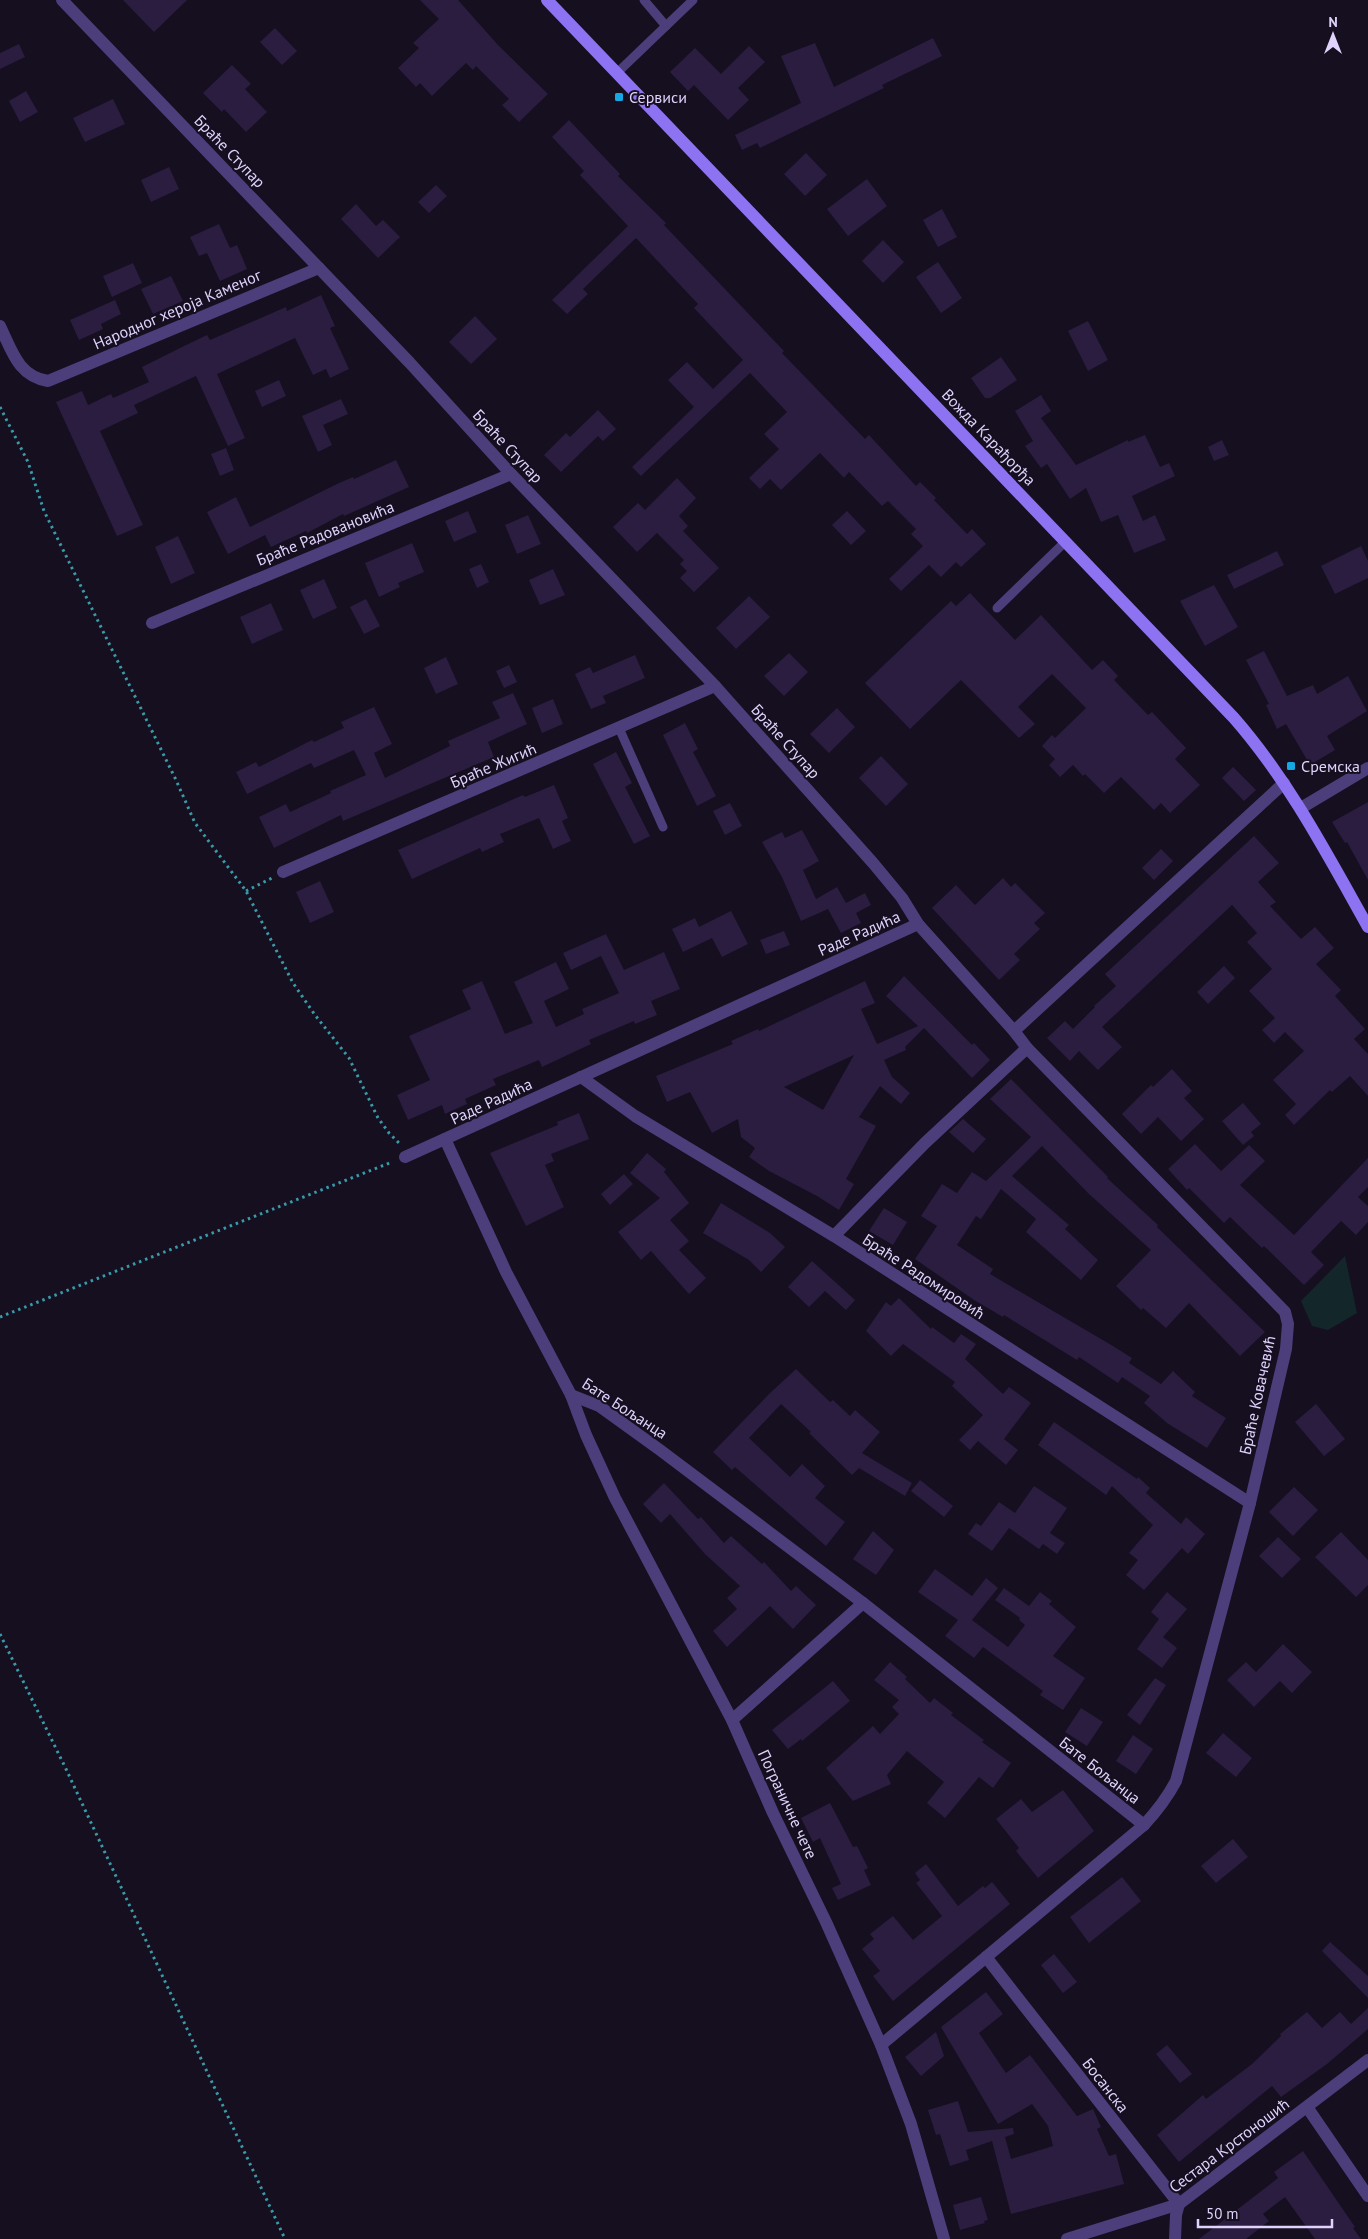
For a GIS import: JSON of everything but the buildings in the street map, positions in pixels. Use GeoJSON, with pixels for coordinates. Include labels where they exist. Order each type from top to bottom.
{"type":"FeatureCollection","features":[{"type":"Feature","properties":{"kind":"main road","name":"Вожда Карађорђа"},"geometry":{"type":"LineString","coordinates":[[547,0],[618,72],[1234,718],[1302,808],[1368,927]]}},
{"type":"Feature","properties":{"kind":"street","name":"Браће Ступар"},"geometry":{"type":"LineString","coordinates":[[62,0],[319,268],[511,474],[715,686],[873,863],[902,898],[918,924]]}},
{"type":"Feature","properties":{"kind":"street","name":"Народног хероја Каменог"},"geometry":{"type":"LineString","coordinates":[[0,326],[15,359],[25,371],[34,379],[48,381],[319,268]]}},
{"type":"Feature","properties":{"kind":"street","name":"Браће Радовановића"},"geometry":{"type":"LineString","coordinates":[[152,623],[511,474]]}},
{"type":"Feature","properties":{"kind":"street","name":"Браће Жигић"},"geometry":{"type":"LineString","coordinates":[[283,872],[715,686]]}},
{"type":"Feature","properties":{"kind":"street"},"geometry":{"type":"LineString","coordinates":[[1302,808],[1368,768]]}},
{"type":"Feature","properties":{"kind":"street"},"geometry":{"type":"LineString","coordinates":[[1014,1031],[1284,783]]}},
{"type":"Feature","properties":{"kind":"street","name":"Раде Радића"},"geometry":{"type":"LineString","coordinates":[[404,1157],[918,924],[1014,1031]]}},
{"type":"Feature","properties":{"kind":"street","name":"Браће Ковачевић"},"geometry":{"type":"LineString","coordinates":[[1014,1031],[1026,1048],[1285,1312],[1288,1324],[1286,1349],[1250,1503],[1176,1781],[1159,1810],[1144,1825]]}},
{"type":"Feature","properties":{"kind":"street"},"geometry":{"type":"LineString","coordinates":[[834,1236],[925,1143],[1026,1048]]}},
{"type":"Feature","properties":{"kind":"street","name":"Браће Радомировић"},"geometry":{"type":"LineString","coordinates":[[581,1077],[635,1116],[834,1236],[1250,1503]]}},
{"type":"Feature","properties":{"kind":"street","name":"Бате Бољанца"},"geometry":{"type":"LineString","coordinates":[[445,1139],[506,1272],[571,1395],[599,1406],[660,1450],[863,1603],[1144,1825],[881,2045]]}},
{"type":"Feature","properties":{"kind":"street","name":"Пограничне чете"},"geometry":{"type":"LineString","coordinates":[[571,1395],[586,1435],[615,1498],[732,1720],[881,2045],[911,2124],[944,2239]]}},
{"type":"Feature","properties":{"kind":"street"},"geometry":{"type":"LineString","coordinates":[[732,1720],[863,1603]]}},
{"type":"Feature","properties":{"kind":"street","name":"Босанска"},"geometry":{"type":"LineString","coordinates":[[986,1957],[1179,2204]]}},
{"type":"Feature","properties":{"kind":"street","name":"Сестара Крстоношић"},"geometry":{"type":"LineString","coordinates":[[1067,2239],[1179,2204],[1368,2060]]}},
{"type":"Feature","properties":{"kind":"street"},"geometry":{"type":"LineString","coordinates":[[1307,2107],[1368,2196]]}},
{"type":"Feature","properties":{"kind":"street"},"geometry":{"type":"LineString","coordinates":[[1175,2239],[1176,2215],[1179,2204]]}},
{"type":"Feature","properties":{"kind":"lane"},"geometry":{"type":"LineString","coordinates":[[644,0],[666,26]]}},
{"type":"Feature","properties":{"kind":"lane"},"geometry":{"type":"LineString","coordinates":[[618,72],[692,0]]}},
{"type":"Feature","properties":{"kind":"lane"},"geometry":{"type":"LineString","coordinates":[[998,608],[1066,541]]}},
{"type":"Feature","properties":{"kind":"lane"},"geometry":{"type":"LineString","coordinates":[[619,728],[662,826]]}},
{"type":"Feature","properties":{"kind":"path"},"geometry":{"type":"LineString","coordinates":[[0,407],[28,462],[44,511],[176,780],[189,812],[246,891],[293,983],[315,1015],[349,1058],[378,1118],[405,1148],[417,1152]]}},
{"type":"Feature","properties":{"kind":"path"},"geometry":{"type":"LineString","coordinates":[[246,891],[283,872]]}},
{"type":"Feature","properties":{"kind":"path"},"geometry":{"type":"LineString","coordinates":[[0,1317],[404,1157]]}},
{"type":"Feature","properties":{"kind":"path"},"geometry":{"type":"LineString","coordinates":[[0,1634],[70,1778],[285,2239]]}},
{"type":"Feature","properties":{"kind":"green space"},"geometry":{"type":"Polygon","coordinates":[[[1345,1256],[1357,1313],[1328,1330],[1312,1326],[1301,1301],[1345,1256]]]}},
{"type":"Feature","properties":{"kind":"place","name":"Сервиси"},"geometry":{"type":"Point","coordinates":[619,97]}},
{"type":"Feature","properties":{"kind":"place","name":"Сремска"},"geometry":{"type":"Point","coordinates":[1291,766]}}]}
